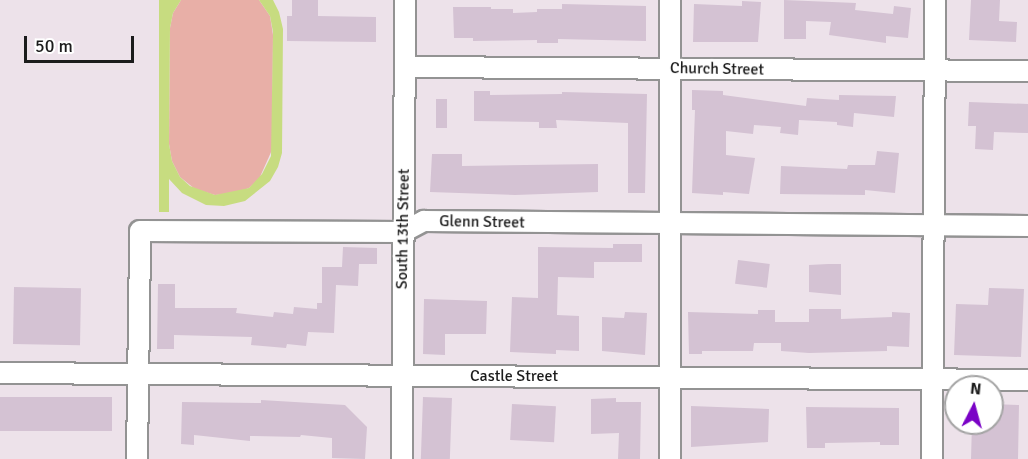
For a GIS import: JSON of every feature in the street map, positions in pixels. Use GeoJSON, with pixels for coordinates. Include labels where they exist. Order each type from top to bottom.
{"type":"FeatureCollection","features":[{"type":"Feature","properties":{"kind":"street","name":"South 13th Street"},"geometry":{"type":"LineString","coordinates":[[402,459],[405,0]]}},
{"type":"Feature","properties":{"kind":"street"},"geometry":{"type":"LineString","coordinates":[[670,0],[670,459]]}},
{"type":"Feature","properties":{"kind":"street"},"geometry":{"type":"LineString","coordinates":[[932,459],[935,0]]}},
{"type":"Feature","properties":{"kind":"street","name":"Church Street"},"geometry":{"type":"LineString","coordinates":[[405,67],[1028,71]]}},
{"type":"Feature","properties":{"kind":"street","name":"Glenn Street"},"geometry":{"type":"LineString","coordinates":[[137,459],[140,231],[403,232],[424,221],[1028,226]]}},
{"type":"Feature","properties":{"kind":"street","name":"Castle Street"},"geometry":{"type":"LineString","coordinates":[[0,373],[1028,380]]}},
{"type":"Feature","properties":{"kind":"shaded area"},"geometry":{"type":"Polygon","coordinates":[[[181,0],[259,0],[270,16],[273,35],[272,150],[259,179],[249,188],[236,193],[215,195],[195,189],[180,177],[172,161],[169,144],[170,28],[173,13],[181,0]]]}},
{"type":"Feature","properties":{"kind":"green space"},"geometry":{"type":"Polygon","coordinates":[[[159,0],[181,0],[173,13],[170,28],[169,144],[172,161],[180,177],[190,186],[215,195],[249,188],[262,174],[271,156],[273,32],[270,16],[259,0],[273,0],[279,12],[283,29],[282,153],[278,167],[270,181],[245,201],[224,206],[206,205],[182,193],[169,179],[169,212],[159,212],[159,0]]]}},
{"type":"Feature","properties":{"kind":"building"},"geometry":{"type":"Polygon","coordinates":[[[292,0],[318,0],[318,16],[376,17],[376,42],[287,41],[287,16],[292,16],[292,0]]]}},
{"type":"Feature","properties":{"kind":"building"},"geometry":{"type":"Polygon","coordinates":[[[784,0],[856,3],[855,10],[893,14],[894,6],[911,8],[908,38],[886,36],[886,43],[829,35],[831,22],[806,21],[806,39],[784,39],[784,0]]]}},
{"type":"Feature","properties":{"kind":"building"},"geometry":{"type":"Polygon","coordinates":[[[971,0],[1000,0],[999,21],[1017,22],[1016,42],[969,40],[971,0]]]}},
{"type":"Feature","properties":{"kind":"building"},"geometry":{"type":"Polygon","coordinates":[[[742,1],[761,2],[758,42],[693,42],[694,4],[742,6],[742,1]]]}},
{"type":"Feature","properties":{"kind":"building"},"geometry":{"type":"Polygon","coordinates":[[[562,4],[646,6],[646,41],[558,39],[558,43],[537,43],[537,40],[473,41],[473,38],[454,38],[453,7],[513,9],[513,13],[537,12],[537,9],[562,9],[562,4]]]}},
{"type":"Feature","properties":{"kind":"building"},"geometry":{"type":"Polygon","coordinates":[[[692,90],[723,91],[723,95],[806,106],[807,98],[839,100],[839,95],[896,96],[894,117],[854,113],[853,127],[837,125],[837,122],[799,120],[798,135],[780,133],[781,127],[754,125],[753,134],[726,131],[726,155],[755,158],[749,194],[723,192],[723,195],[692,193],[695,110],[692,110],[692,90]]]}},
{"type":"Feature","properties":{"kind":"building"},"geometry":{"type":"Polygon","coordinates":[[[474,91],[490,91],[490,95],[562,94],[562,92],[647,94],[645,193],[628,193],[628,123],[556,120],[557,128],[539,128],[539,122],[474,121],[474,91]]]}},
{"type":"Feature","properties":{"kind":"building"},"geometry":{"type":"Polygon","coordinates":[[[436,99],[447,99],[447,128],[436,128],[436,99]]]}},
{"type":"Feature","properties":{"kind":"building"},"geometry":{"type":"Polygon","coordinates":[[[969,102],[1028,104],[1028,133],[994,132],[993,150],[975,149],[976,126],[968,126],[969,102]]]}},
{"type":"Feature","properties":{"kind":"building"},"geometry":{"type":"Polygon","coordinates":[[[877,151],[899,153],[895,193],[865,190],[865,195],[780,194],[781,166],[847,169],[848,165],[875,165],[877,151]]]}},
{"type":"Feature","properties":{"kind":"building"},"geometry":{"type":"Polygon","coordinates":[[[432,154],[462,154],[462,166],[598,164],[598,192],[515,195],[430,192],[432,154]]]}},
{"type":"Feature","properties":{"kind":"building"},"geometry":{"type":"Polygon","coordinates":[[[613,244],[642,244],[642,262],[594,262],[594,278],[558,277],[557,315],[579,316],[579,351],[556,350],[556,354],[510,352],[512,297],[538,298],[538,247],[613,248],[613,244]]]}},
{"type":"Feature","properties":{"kind":"building"},"geometry":{"type":"Polygon","coordinates":[[[343,247],[377,248],[377,264],[359,264],[358,286],[336,285],[334,333],[308,332],[306,346],[287,344],[286,348],[251,345],[252,337],[174,335],[174,349],[157,349],[158,284],[175,284],[175,308],[237,308],[236,313],[273,317],[274,312],[293,314],[294,307],[317,309],[317,303],[322,303],[322,267],[342,267],[343,247]]]}},
{"type":"Feature","properties":{"kind":"building"},"geometry":{"type":"Polygon","coordinates":[[[738,260],[770,264],[767,288],[735,284],[738,260]]]}},
{"type":"Feature","properties":{"kind":"building"},"geometry":{"type":"Polygon","coordinates":[[[841,264],[841,295],[809,292],[809,265],[841,264]]]}},
{"type":"Feature","properties":{"kind":"building"},"geometry":{"type":"Polygon","coordinates":[[[14,287],[81,288],[80,345],[13,344],[14,287]]]}},
{"type":"Feature","properties":{"kind":"building"},"geometry":{"type":"Polygon","coordinates":[[[989,288],[1024,289],[1021,357],[954,355],[956,304],[988,305],[989,288]]]}},
{"type":"Feature","properties":{"kind":"building"},"geometry":{"type":"Polygon","coordinates":[[[424,299],[487,301],[486,334],[445,334],[445,355],[423,354],[424,299]]]}},
{"type":"Feature","properties":{"kind":"building"},"geometry":{"type":"Polygon","coordinates":[[[809,309],[841,309],[841,319],[892,317],[892,312],[910,313],[909,347],[887,346],[887,351],[809,353],[781,351],[781,343],[754,343],[753,351],[702,351],[702,354],[689,354],[688,312],[758,314],[758,310],[775,310],[775,322],[809,322],[809,309]]]}},
{"type":"Feature","properties":{"kind":"building"},"geometry":{"type":"Polygon","coordinates":[[[625,312],[647,313],[645,355],[602,351],[602,317],[624,318],[625,312]]]}},
{"type":"Feature","properties":{"kind":"building"},"geometry":{"type":"Polygon","coordinates":[[[0,397],[112,397],[112,431],[0,431],[0,397]]]}},
{"type":"Feature","properties":{"kind":"building"},"geometry":{"type":"Polygon","coordinates":[[[423,397],[452,398],[450,459],[421,459],[423,397]]]}},
{"type":"Feature","properties":{"kind":"building"},"geometry":{"type":"Polygon","coordinates":[[[616,398],[616,402],[641,402],[640,459],[618,459],[619,433],[591,434],[591,399],[616,398]]]}},
{"type":"Feature","properties":{"kind":"building"},"geometry":{"type":"Polygon","coordinates":[[[261,400],[345,405],[367,427],[365,459],[332,458],[332,438],[301,435],[300,437],[250,436],[250,441],[194,435],[194,445],[181,444],[182,402],[261,403],[261,400]]]}},
{"type":"Feature","properties":{"kind":"building"},"geometry":{"type":"Polygon","coordinates":[[[512,404],[556,406],[554,442],[510,440],[512,404]]]}},
{"type":"Feature","properties":{"kind":"building"},"geometry":{"type":"Polygon","coordinates":[[[1004,404],[1019,405],[1018,459],[971,459],[972,435],[1004,435],[1004,404]]]}},
{"type":"Feature","properties":{"kind":"building"},"geometry":{"type":"Polygon","coordinates":[[[691,406],[769,409],[768,442],[691,447],[691,406]]]}},
{"type":"Feature","properties":{"kind":"building"},"geometry":{"type":"Polygon","coordinates":[[[806,407],[899,408],[899,445],[880,445],[880,442],[825,443],[825,448],[807,448],[806,407]]]}}]}
